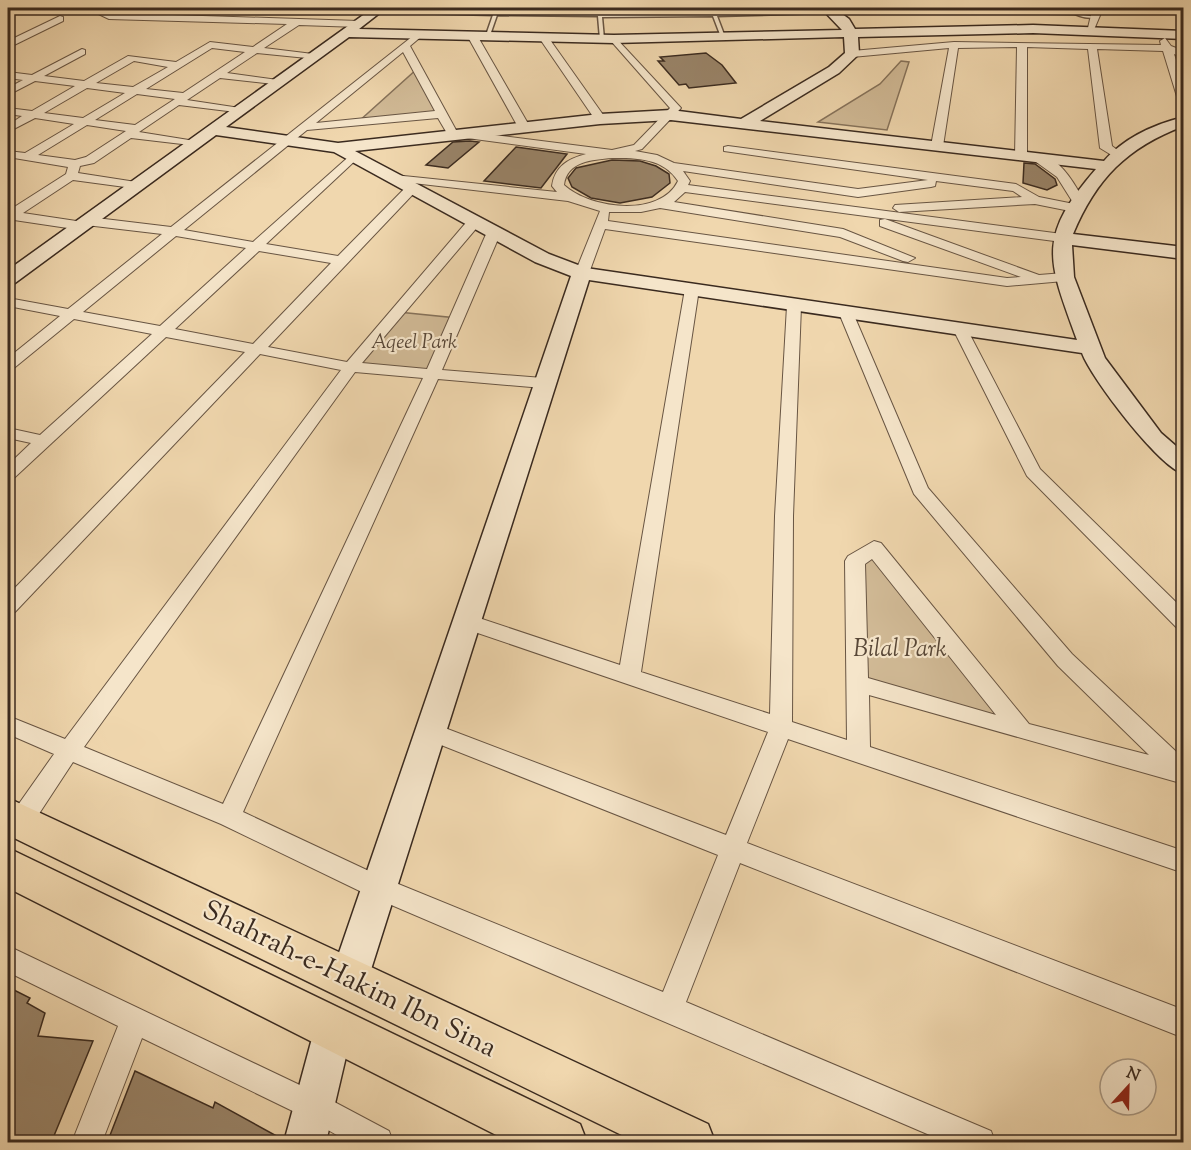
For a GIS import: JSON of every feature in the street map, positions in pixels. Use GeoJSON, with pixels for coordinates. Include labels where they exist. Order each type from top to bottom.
{"type":"FeatureCollection","features":[{"type":"Feature","properties":{"kind":"highway","name":"Shahrah-e-Hakim Ibn Sina"},"geometry":{"type":"LineString","coordinates":[[14,819],[684,1138]]}},
{"type":"Feature","properties":{"kind":"highway","name":"Shahrah-e-Hakim Ibn Sina"},"geometry":{"type":"LineString","coordinates":[[8,867],[333,1031],[562,1143]]}},
{"type":"Feature","properties":{"kind":"street"},"geometry":{"type":"LineString","coordinates":[[91,8],[109,16],[297,22],[418,35],[480,38],[608,39],[852,34],[1092,23],[1184,35]]}},
{"type":"Feature","properties":{"kind":"street"},"geometry":{"type":"LineString","coordinates":[[164,18],[174,8]]}},
{"type":"Feature","properties":{"kind":"street"},"geometry":{"type":"LineString","coordinates":[[1092,23],[1097,11],[1101,8],[1116,8]]}},
{"type":"Feature","properties":{"kind":"street"},"geometry":{"type":"LineString","coordinates":[[1141,8],[1184,10]]}},
{"type":"Feature","properties":{"kind":"street"},"geometry":{"type":"LineString","coordinates":[[8,279],[378,9]]}},
{"type":"Feature","properties":{"kind":"street"},"geometry":{"type":"LineString","coordinates":[[830,10],[845,21],[852,34],[852,54]]}},
{"type":"Feature","properties":{"kind":"street"},"geometry":{"type":"LineString","coordinates":[[8,45],[60,19]]}},
{"type":"Feature","properties":{"kind":"street"},"geometry":{"type":"LineString","coordinates":[[9,216],[73,170],[297,22]]}},
{"type":"Feature","properties":{"kind":"street"},"geometry":{"type":"LineString","coordinates":[[1160,33],[1169,48],[1184,103]]}},
{"type":"Feature","properties":{"kind":"street"},"geometry":{"type":"LineString","coordinates":[[8,366],[287,141],[308,127],[418,35]]}},
{"type":"Feature","properties":{"kind":"street"},"geometry":{"type":"LineString","coordinates":[[480,38],[524,127]]}},
{"type":"Feature","properties":{"kind":"street"},"geometry":{"type":"LineString","coordinates":[[545,39],[600,119]]}},
{"type":"Feature","properties":{"kind":"street"},"geometry":{"type":"LineString","coordinates":[[608,39],[676,108],[679,119]]}},
{"type":"Feature","properties":{"kind":"street"},"geometry":{"type":"LineString","coordinates":[[745,123],[834,70],[852,54],[954,45],[1022,44],[1169,48],[1184,55]]}},
{"type":"Feature","properties":{"kind":"street"},"geometry":{"type":"LineString","coordinates":[[1022,44],[1028,157]]}},
{"type":"Feature","properties":{"kind":"street"},"geometry":{"type":"LineString","coordinates":[[27,157],[210,45],[313,57]]}},
{"type":"Feature","properties":{"kind":"street"},"geometry":{"type":"LineString","coordinates":[[937,146],[954,45]]}},
{"type":"Feature","properties":{"kind":"street"},"geometry":{"type":"LineString","coordinates":[[1092,45],[1106,148],[1114,161]]}},
{"type":"Feature","properties":{"kind":"street"},"geometry":{"type":"LineString","coordinates":[[405,46],[452,134]]}},
{"type":"Feature","properties":{"kind":"street"},"geometry":{"type":"LineString","coordinates":[[8,92],[82,52]]}},
{"type":"Feature","properties":{"kind":"street"},"geometry":{"type":"LineString","coordinates":[[8,129],[132,58],[177,65]]}},
{"type":"Feature","properties":{"kind":"street"},"geometry":{"type":"LineString","coordinates":[[8,75],[136,90],[240,111]]}},
{"type":"Feature","properties":{"kind":"street"},"geometry":{"type":"LineString","coordinates":[[219,75],[278,83]]}},
{"type":"Feature","properties":{"kind":"street"},"geometry":{"type":"LineString","coordinates":[[8,111],[85,122],[195,144]]}},
{"type":"Feature","properties":{"kind":"street"},"geometry":{"type":"LineString","coordinates":[[308,127],[441,114]]}},
{"type":"Feature","properties":{"kind":"street"},"geometry":{"type":"LineString","coordinates":[[8,474],[165,332],[256,245],[346,152],[452,134],[600,119],[679,119],[745,123],[1028,157],[1114,161]]}},
{"type":"Feature","properties":{"kind":"street"},"geometry":{"type":"LineString","coordinates":[[568,197],[558,186],[558,176],[565,167],[591,156],[638,147],[679,119]]}},
{"type":"Feature","properties":{"kind":"street"},"geometry":{"type":"LineString","coordinates":[[1184,121],[1149,134],[1114,161],[1076,205],[1062,238],[1065,277],[1095,359],[1153,438],[1184,466]]}},
{"type":"Feature","properties":{"kind":"street"},"geometry":{"type":"LineString","coordinates":[[213,130],[346,152],[542,258],[582,273],[1091,348]]}},
{"type":"Feature","properties":{"kind":"street"},"geometry":{"type":"LineString","coordinates":[[396,178],[568,197],[606,209],[640,208],[660,204],[673,198],[683,188],[684,181],[672,166],[650,153],[612,153],[452,134]]}},
{"type":"Feature","properties":{"kind":"street"},"geometry":{"type":"LineString","coordinates":[[728,149],[1016,188],[1035,200]]}},
{"type":"Feature","properties":{"kind":"street"},"geometry":{"type":"LineString","coordinates":[[8,154],[136,186]]}},
{"type":"Feature","properties":{"kind":"street"},"geometry":{"type":"LineString","coordinates":[[1028,157],[1053,164],[1066,179],[1076,205]]}},
{"type":"Feature","properties":{"kind":"street"},"geometry":{"type":"LineString","coordinates":[[672,166],[858,193],[952,180]]}},
{"type":"Feature","properties":{"kind":"street"},"geometry":{"type":"LineString","coordinates":[[8,607],[413,187]]}},
{"type":"Feature","properties":{"kind":"street"},"geometry":{"type":"LineString","coordinates":[[683,188],[1184,253]]}},
{"type":"Feature","properties":{"kind":"street"},"geometry":{"type":"LineString","coordinates":[[843,233],[858,193]]}},
{"type":"Feature","properties":{"kind":"street"},"geometry":{"type":"LineString","coordinates":[[852,211],[1035,200],[1076,205]]}},
{"type":"Feature","properties":{"kind":"street"},"geometry":{"type":"LineString","coordinates":[[660,204],[843,233],[940,271]]}},
{"type":"Feature","properties":{"kind":"street"},"geometry":{"type":"LineString","coordinates":[[349,980],[377,887],[467,622],[543,383],[606,209]]}},
{"type":"Feature","properties":{"kind":"street"},"geometry":{"type":"LineString","coordinates":[[852,211],[1038,278]]}},
{"type":"Feature","properties":{"kind":"street"},"geometry":{"type":"LineString","coordinates":[[9,216],[176,232],[341,261]]}},
{"type":"Feature","properties":{"kind":"street"},"geometry":{"type":"LineString","coordinates":[[14,819],[69,750],[351,367],[475,221]]}},
{"type":"Feature","properties":{"kind":"street"},"geometry":{"type":"LineString","coordinates":[[600,224],[1007,282],[1065,277]]}},
{"type":"Feature","properties":{"kind":"street"},"geometry":{"type":"LineString","coordinates":[[229,817],[433,373],[494,232]]}},
{"type":"Feature","properties":{"kind":"street"},"geometry":{"type":"LineString","coordinates":[[629,677],[692,289]]}},
{"type":"Feature","properties":{"kind":"street"},"geometry":{"type":"LineString","coordinates":[[8,302],[351,367],[543,383]]}},
{"type":"Feature","properties":{"kind":"street"},"geometry":{"type":"LineString","coordinates":[[670,1009],[781,727],[784,516],[794,306]]}},
{"type":"Feature","properties":{"kind":"street"},"geometry":{"type":"LineString","coordinates":[[846,313],[920,490],[1065,660],[1183,773]]}},
{"type":"Feature","properties":{"kind":"street"},"geometry":{"type":"LineString","coordinates":[[960,330],[1033,472],[1184,623]]}},
{"type":"Feature","properties":{"kind":"street"},"geometry":{"type":"LineString","coordinates":[[8,433],[44,441]]}},
{"type":"Feature","properties":{"kind":"street"},"geometry":{"type":"LineString","coordinates":[[859,753],[855,561],[874,548],[1022,731]]}},
{"type":"Feature","properties":{"kind":"street"},"geometry":{"type":"LineString","coordinates":[[467,622],[1184,862]]}},
{"type":"Feature","properties":{"kind":"street"},"geometry":{"type":"LineString","coordinates":[[858,684],[1022,731],[1183,773]]}},
{"type":"Feature","properties":{"kind":"street"},"geometry":{"type":"LineString","coordinates":[[8,725],[229,817],[377,887],[670,1009],[980,1143]]}},
{"type":"Feature","properties":{"kind":"street"},"geometry":{"type":"LineString","coordinates":[[429,731],[1184,1024]]}},
{"type":"Feature","properties":{"kind":"street"},"geometry":{"type":"LineString","coordinates":[[8,959],[134,1022],[310,1125],[378,1143]]}},
{"type":"Feature","properties":{"kind":"street"},"geometry":{"type":"LineString","coordinates":[[87,1143],[134,1022]]}},
{"type":"Feature","properties":{"kind":"street"},"geometry":{"type":"LineString","coordinates":[[310,1125],[333,1031]]}},
{"type":"Feature","properties":{"kind":"lane"},"geometry":{"type":"LineString","coordinates":[[378,9],[600,16],[886,8]]}},
{"type":"Feature","properties":{"kind":"lane"},"geometry":{"type":"LineString","coordinates":[[1066,8],[1092,23]]}},
{"type":"Feature","properties":{"kind":"lane"},"geometry":{"type":"LineString","coordinates":[[480,38],[495,14]]}},
{"type":"Feature","properties":{"kind":"lane"},"geometry":{"type":"LineString","coordinates":[[714,14],[723,37]]}},
{"type":"Feature","properties":{"kind":"lane"},"geometry":{"type":"LineString","coordinates":[[600,16],[608,39]]}},
{"type":"Feature","properties":{"kind":"green space"},"geometry":{"type":"Polygon","coordinates":[[[1016,8],[1060,8],[1077,15],[991,13],[988,11],[1016,8]]]}},
{"type":"Feature","properties":{"kind":"green space"},"geometry":{"type":"Polygon","coordinates":[[[901,61],[909,62],[887,130],[818,122],[880,84],[901,61]]]}},
{"type":"Feature","properties":{"kind":"green space"},"geometry":{"type":"Polygon","coordinates":[[[417,69],[441,114],[358,122],[417,69]]]}},
{"type":"Feature","properties":{"kind":"green space","name":"Aqeel Park"},"geometry":{"type":"Polygon","coordinates":[[[398,312],[457,318],[433,373],[351,367],[398,312]]]}},
{"type":"Feature","properties":{"kind":"green space","name":"Bilal Park"},"geometry":{"type":"Polygon","coordinates":[[[874,548],[1022,731],[858,684],[855,561],[874,548]]]}},
{"type":"Feature","properties":{"kind":"building"},"geometry":{"type":"Polygon","coordinates":[[[706,53],[722,65],[736,83],[689,88],[686,84],[679,85],[658,61],[664,61],[660,57],[706,53]]]}},
{"type":"Feature","properties":{"kind":"building"},"geometry":{"type":"Polygon","coordinates":[[[453,142],[479,142],[448,168],[426,165],[453,142]]]}},
{"type":"Feature","properties":{"kind":"building"},"geometry":{"type":"Polygon","coordinates":[[[516,147],[567,154],[541,188],[484,181],[516,147]]]}},
{"type":"Feature","properties":{"kind":"building"},"geometry":{"type":"Polygon","coordinates":[[[612,160],[640,161],[656,166],[669,174],[670,183],[652,197],[620,203],[591,198],[572,187],[568,178],[576,168],[612,160]]]}},
{"type":"Feature","properties":{"kind":"building"},"geometry":{"type":"Polygon","coordinates":[[[1024,163],[1035,164],[1055,179],[1057,185],[1047,190],[1023,183],[1024,163]]]}},
{"type":"Feature","properties":{"kind":"building"},"geometry":{"type":"Polygon","coordinates":[[[8,987],[30,998],[27,1003],[45,1013],[38,1036],[93,1041],[51,1143],[8,1141],[8,987]]]}},
{"type":"Feature","properties":{"kind":"building"},"geometry":{"type":"Polygon","coordinates":[[[135,1071],[213,1108],[215,1102],[282,1139],[282,1143],[107,1143],[135,1071]]]}}]}
